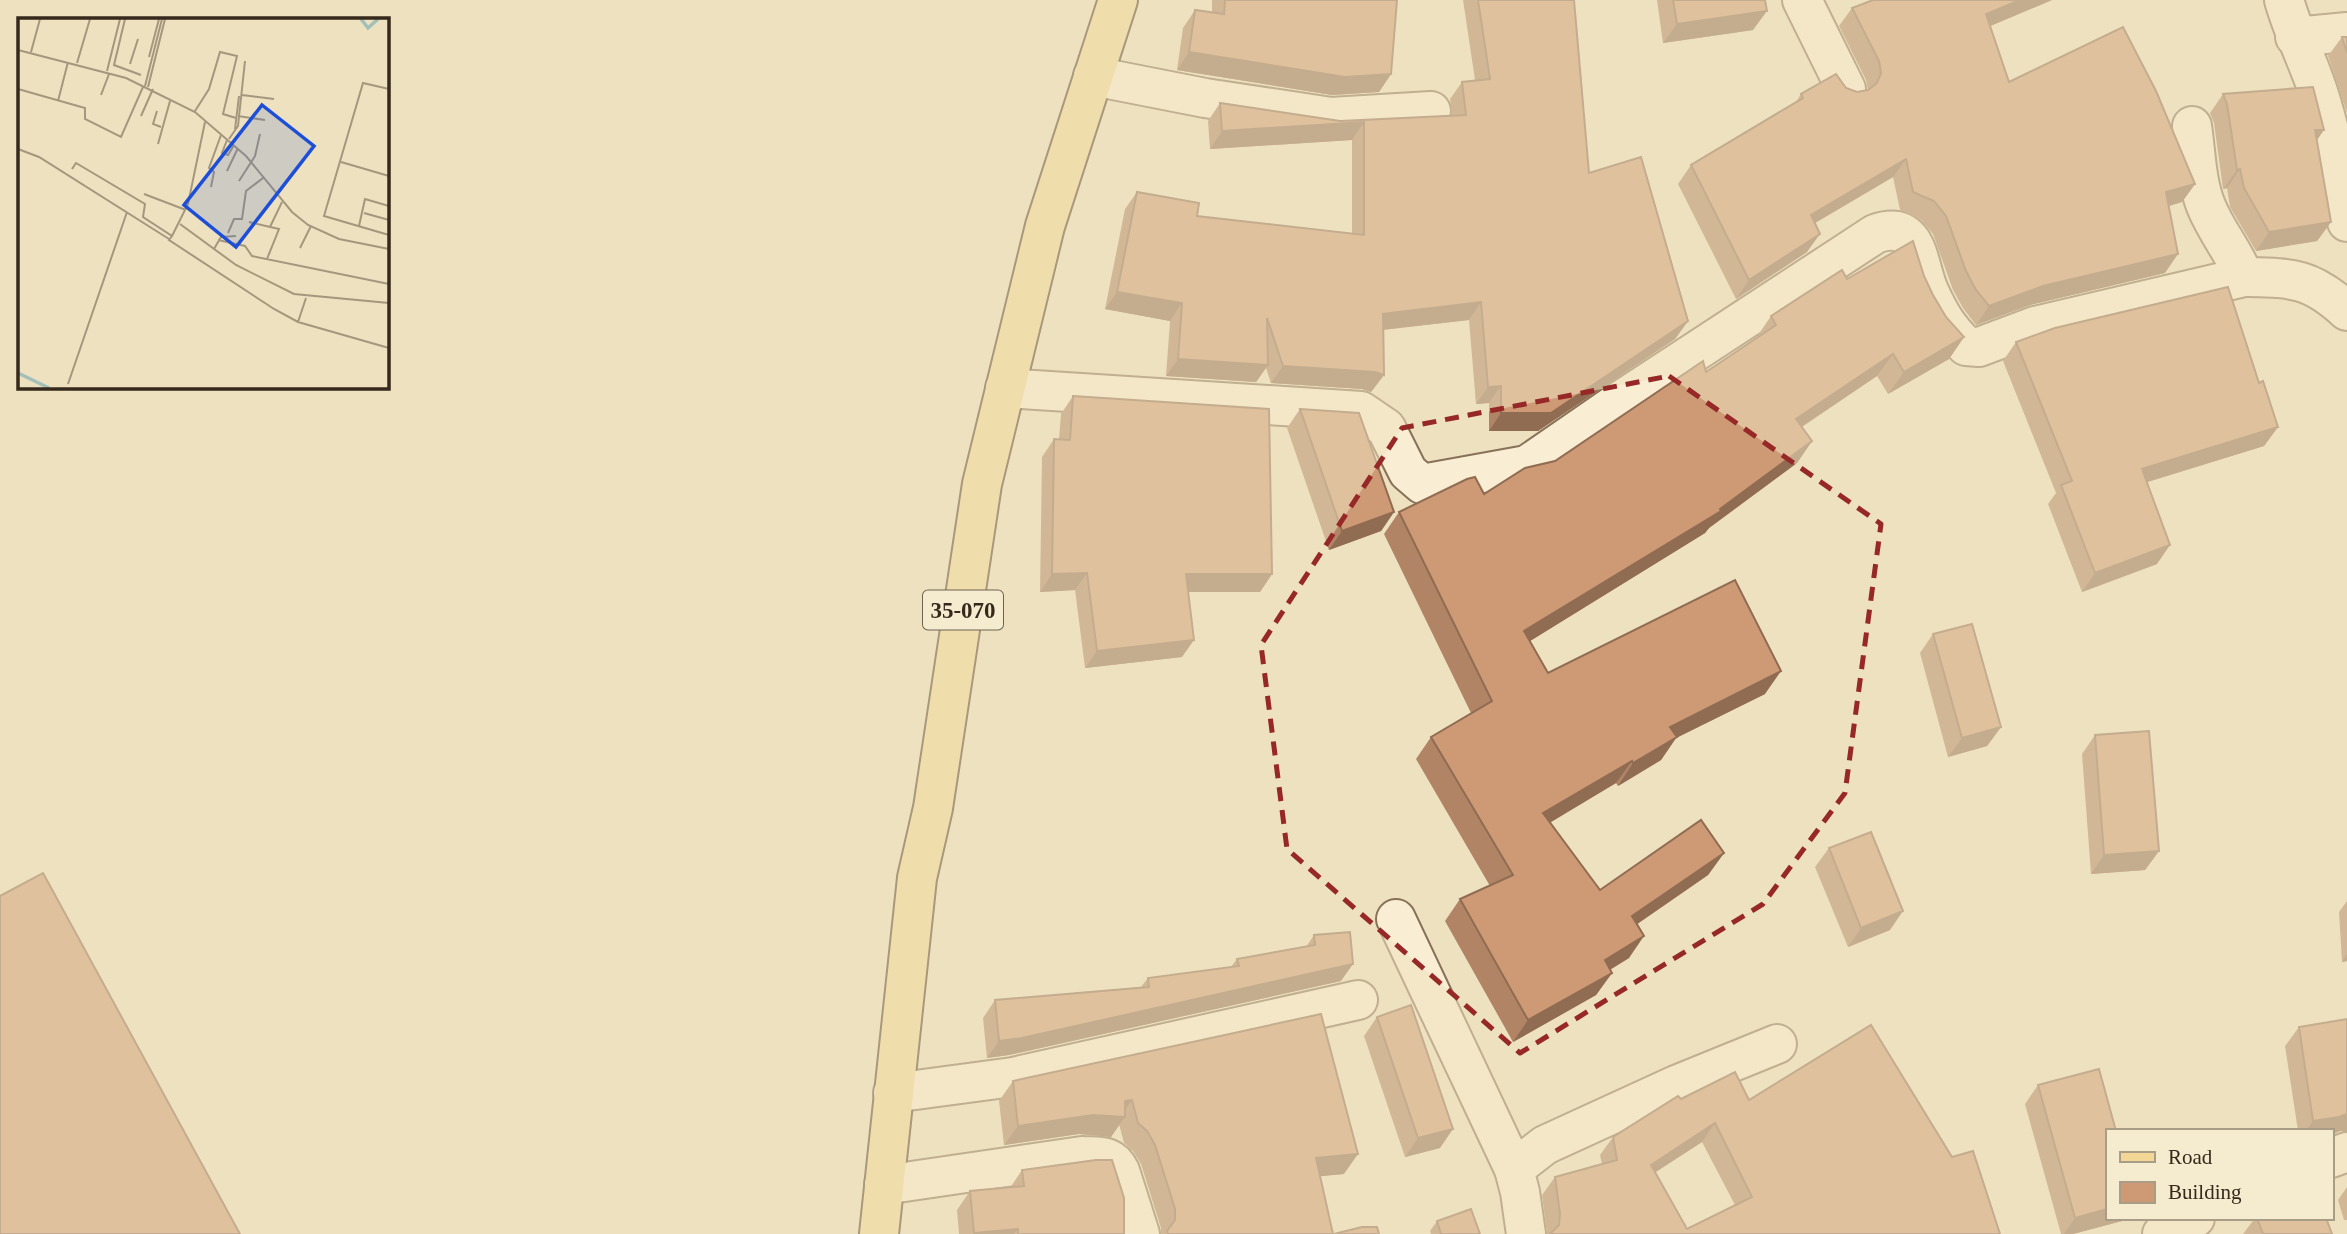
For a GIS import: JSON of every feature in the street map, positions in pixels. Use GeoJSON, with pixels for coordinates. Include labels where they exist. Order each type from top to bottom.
{"type":"FeatureCollection","features":[{"type":"Feature","properties":{"kind":"main road","name":"35-070"},"geometry":{"type":"LineString","coordinates":[[880,1234],[917,878],[933,808],[982,484],[1045,226],[1118,0]]}},
{"type":"Feature","properties":{"kind":"street"},"geometry":{"type":"LineString","coordinates":[[1802,0],[1846,89]]}},
{"type":"Feature","properties":{"kind":"street"},"geometry":{"type":"LineString","coordinates":[[2284,0],[2295,37],[2315,81],[2330,137],[2347,222]]}},
{"type":"Feature","properties":{"kind":"street"},"geometry":{"type":"LineString","coordinates":[[2295,37],[2347,32]]}},
{"type":"Feature","properties":{"kind":"street"},"geometry":{"type":"LineString","coordinates":[[1093,76],[1205,98],[1331,117],[1431,111]]}},
{"type":"Feature","properties":{"kind":"street"},"geometry":{"type":"LineString","coordinates":[[2192,125],[2201,190],[2207,208],[2239,263],[2244,277]]}},
{"type":"Feature","properties":{"kind":"street"},"geometry":{"type":"LineString","coordinates":[[1005,388],[1361,411],[1385,428],[1408,472],[1422,484],[1527,465],[1620,401],[1864,242],[1887,230],[1896,230],[1903,234],[1921,256],[1928,287],[1946,325],[1966,346],[1979,347],[2035,326],[2244,277],[2287,277],[2308,283],[2347,311]]}},
{"type":"Feature","properties":{"kind":"street"},"geometry":{"type":"LineString","coordinates":[[1396,919],[1514,1169],[1526,1234]]}},
{"type":"Feature","properties":{"kind":"street"},"geometry":{"type":"LineString","coordinates":[[893,1093],[1013,1077],[1358,1000]]}},
{"type":"Feature","properties":{"kind":"street"},"geometry":{"type":"LineString","coordinates":[[1514,1169],[1545,1145],[1676,1085],[1777,1044]]}},
{"type":"Feature","properties":{"kind":"street"},"geometry":{"type":"LineString","coordinates":[[884,1185],[1082,1156],[1109,1157],[1116,1162],[1120,1171],[1140,1234]]}},
{"type":"Feature","properties":{"kind":"street"},"geometry":{"type":"LineString","coordinates":[[2163,1234],[2191,1220]]}},
{"type":"Feature","properties":{"kind":"highlighted area"},"geometry":{"type":"Polygon","coordinates":[[[1669,376],[1881,524],[1845,793],[1763,904],[1520,1053],[1287,849],[1261,645],[1402,428],[1669,376]]]}},
{"type":"Feature","properties":{"kind":"building"},"geometry":{"type":"Polygon","coordinates":[[[1225,0],[1397,0],[1391,74],[1345,77],[1189,52],[1195,10],[1224,14],[1225,0]]]}},
{"type":"Feature","properties":{"kind":"building"},"geometry":{"type":"Polygon","coordinates":[[[1478,0],[1574,0],[1589,173],[1641,157],[1688,321],[1551,413],[1501,413],[1501,386],[1488,387],[1481,302],[1383,314],[1384,375],[1375,372],[1283,366],[1267,318],[1268,365],[1178,359],[1182,303],[1117,292],[1137,192],[1199,203],[1197,216],[1364,235],[1364,122],[1222,131],[1220,103],[1340,121],[1466,115],[1462,82],[1490,79],[1478,0]]]}},
{"type":"Feature","properties":{"kind":"building"},"geometry":{"type":"Polygon","coordinates":[[[1673,0],[1765,0],[1767,11],[1677,24],[1673,0]]]}},
{"type":"Feature","properties":{"kind":"building"},"geometry":{"type":"Polygon","coordinates":[[[1873,0],[2020,0],[1986,14],[2009,82],[2123,27],[2156,91],[2195,184],[2166,192],[2178,254],[2043,286],[1989,306],[1966,271],[1946,216],[1934,201],[1913,192],[1906,159],[1811,215],[1820,234],[1749,280],[1691,165],[1803,98],[1801,94],[1836,74],[1846,88],[1857,92],[1868,90],[1877,83],[1881,73],[1879,61],[1852,8],[1873,0]]]}},
{"type":"Feature","properties":{"kind":"building"},"geometry":{"type":"Polygon","coordinates":[[[2342,37],[2347,37],[2347,53],[2342,37]]]}},
{"type":"Feature","properties":{"kind":"building"},"geometry":{"type":"Polygon","coordinates":[[[2313,87],[2324,130],[2315,130],[2331,222],[2269,232],[2244,188],[2240,169],[2237,170],[2227,104],[2223,94],[2313,87]]]}},
{"type":"Feature","properties":{"kind":"building"},"geometry":{"type":"Polygon","coordinates":[[[1913,241],[1933,295],[1946,317],[1964,337],[1904,372],[1893,354],[1796,419],[1812,441],[1720,509],[1721,511],[1524,631],[1548,673],[1735,580],[1781,671],[1670,727],[1677,737],[1543,813],[1600,890],[1701,820],[1724,853],[1632,916],[1644,936],[1605,960],[1612,973],[1528,1020],[1460,899],[1513,875],[1431,737],[1492,701],[1399,512],[1467,479],[1475,477],[1484,494],[1525,468],[1555,461],[1703,361],[1706,372],[1776,325],[1771,316],[1842,270],[1847,279],[1913,241]]]}},
{"type":"Feature","properties":{"kind":"building"},"geometry":{"type":"Polygon","coordinates":[[[2228,287],[2259,383],[2263,381],[2278,427],[2142,469],[2170,545],[2095,573],[2061,485],[2072,481],[2016,342],[2055,328],[2228,287]]]}},
{"type":"Feature","properties":{"kind":"building"},"geometry":{"type":"Polygon","coordinates":[[[1073,396],[1269,409],[1272,574],[1186,574],[1194,640],[1097,651],[1087,573],[1052,574],[1054,439],[1070,440],[1073,396]]]}},
{"type":"Feature","properties":{"kind":"building"},"geometry":{"type":"Polygon","coordinates":[[[1300,409],[1359,413],[1394,512],[1342,531],[1300,409]]]}},
{"type":"Feature","properties":{"kind":"building"},"geometry":{"type":"Polygon","coordinates":[[[1972,624],[2001,727],[1962,738],[1933,634],[1972,624]]]}},
{"type":"Feature","properties":{"kind":"building"},"geometry":{"type":"Polygon","coordinates":[[[2149,731],[2159,851],[2104,855],[2095,735],[2149,731]]]}},
{"type":"Feature","properties":{"kind":"building"},"geometry":{"type":"Polygon","coordinates":[[[1871,832],[1903,911],[1861,928],[1829,848],[1871,832]]]}},
{"type":"Feature","properties":{"kind":"building"},"geometry":{"type":"Polygon","coordinates":[[[43,873],[240,1234],[0,1234],[0,896],[43,873]]]}},
{"type":"Feature","properties":{"kind":"building"},"geometry":{"type":"Polygon","coordinates":[[[1350,932],[1353,964],[999,1041],[995,1000],[1149,987],[1148,978],[1239,966],[1237,959],[1315,945],[1314,935],[1350,932]]]}},
{"type":"Feature","properties":{"kind":"building"},"geometry":{"type":"Polygon","coordinates":[[[1411,1005],[1453,1129],[1418,1138],[1377,1017],[1411,1005]]]}},
{"type":"Feature","properties":{"kind":"building"},"geometry":{"type":"Polygon","coordinates":[[[1321,1014],[1358,1154],[1316,1158],[1333,1234],[1168,1234],[1167,1231],[1175,1220],[1175,1209],[1155,1145],[1147,1131],[1138,1123],[1132,1100],[1125,1101],[1125,1117],[1093,1115],[1018,1126],[1013,1081],[1321,1014]]]}},
{"type":"Feature","properties":{"kind":"building"},"geometry":{"type":"Polygon","coordinates":[[[2347,1019],[2347,1114],[2313,1121],[2299,1027],[2347,1019]]]}},
{"type":"Feature","properties":{"kind":"building"},"geometry":{"type":"Polygon","coordinates":[[[1871,1025],[1952,1157],[1973,1151],[2000,1234],[1550,1234],[1559,1225],[1560,1214],[1555,1177],[1617,1160],[1613,1137],[1678,1096],[1681,1099],[1735,1072],[1749,1100],[1871,1025]],[[1715,1123],[1651,1165],[1687,1229],[1752,1197],[1715,1123]]]}},
{"type":"Feature","properties":{"kind":"building"},"geometry":{"type":"Polygon","coordinates":[[[2099,1069],[2115,1129],[2106,1129],[2106,1209],[2075,1218],[2038,1085],[2099,1069]]]}},
{"type":"Feature","properties":{"kind":"building"},"geometry":{"type":"Polygon","coordinates":[[[1112,1160],[1124,1198],[1124,1234],[1018,1234],[1018,1229],[974,1233],[970,1191],[1024,1186],[1022,1170],[1112,1160]]]}},
{"type":"Feature","properties":{"kind":"building"},"geometry":{"type":"Polygon","coordinates":[[[1471,1209],[1480,1234],[1441,1234],[1437,1221],[1471,1209]]]}},
{"type":"Feature","properties":{"kind":"building"},"geometry":{"type":"Polygon","coordinates":[[[2258,1220],[2327,1220],[2332,1234],[2263,1234],[2258,1220]]]}},
{"type":"Feature","properties":{"kind":"building"},"geometry":{"type":"Polygon","coordinates":[[[1362,1227],[1377,1227],[1379,1234],[1334,1234],[1362,1227]]]}}]}
